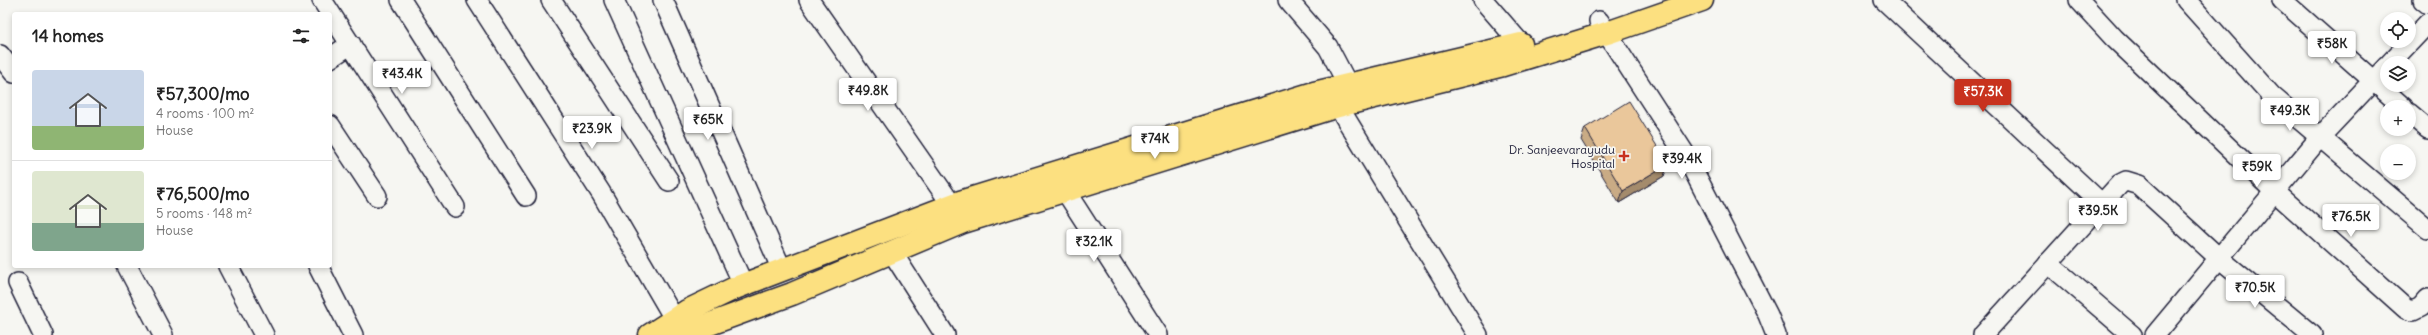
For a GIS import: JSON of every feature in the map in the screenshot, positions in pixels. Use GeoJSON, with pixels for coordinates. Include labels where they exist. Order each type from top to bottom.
{"type":"FeatureCollection","features":[{"type":"Feature","properties":{"kind":"main road"},"geometry":{"type":"LineString","coordinates":[[650,335],[673,327],[687,311],[743,284],[952,205],[1054,173],[1338,106],[1503,65],[1603,27],[1662,0]]}},
{"type":"Feature","properties":{"kind":"main road"},"geometry":{"type":"LineString","coordinates":[[673,327],[688,332],[786,296],[962,222],[1067,192],[1314,93],[1521,44],[1603,27],[1702,0]]}},
{"type":"Feature","properties":{"kind":"street"},"geometry":{"type":"LineString","coordinates":[[322,0],[330,12]]}},
{"type":"Feature","properties":{"kind":"street"},"geometry":{"type":"LineString","coordinates":[[401,0],[526,196]]}},
{"type":"Feature","properties":{"kind":"street"},"geometry":{"type":"LineString","coordinates":[[477,0],[601,193],[673,327]]}},
{"type":"Feature","properties":{"kind":"street"},"geometry":{"type":"LineString","coordinates":[[551,0],[669,181]]}},
{"type":"Feature","properties":{"kind":"street"},"geometry":{"type":"LineString","coordinates":[[614,0],[743,284]]}},
{"type":"Feature","properties":{"kind":"street"},"geometry":{"type":"LineString","coordinates":[[663,0],[782,270]]}},
{"type":"Feature","properties":{"kind":"street"},"geometry":{"type":"LineString","coordinates":[[809,0],[952,205]]}},
{"type":"Feature","properties":{"kind":"street"},"geometry":{"type":"LineString","coordinates":[[1288,0],[1324,41],[1348,85]]}},
{"type":"Feature","properties":{"kind":"street"},"geometry":{"type":"LineString","coordinates":[[1483,0],[1521,44]]}},
{"type":"Feature","properties":{"kind":"street"},"geometry":{"type":"LineString","coordinates":[[1884,0],[2102,204]]}},
{"type":"Feature","properties":{"kind":"street"},"geometry":{"type":"LineString","coordinates":[[2079,0],[2114,38],[2274,191],[2406,309],[2413,311],[2421,308],[2428,299]]}},
{"type":"Feature","properties":{"kind":"street"},"geometry":{"type":"LineString","coordinates":[[2186,0],[2272,96],[2428,229]]}},
{"type":"Feature","properties":{"kind":"street"},"geometry":{"type":"LineString","coordinates":[[2282,0],[2395,100]]}},
{"type":"Feature","properties":{"kind":"street"},"geometry":{"type":"LineString","coordinates":[[2423,0],[2428,4]]}},
{"type":"Feature","properties":{"kind":"street"},"geometry":{"type":"LineString","coordinates":[[332,16],[455,206]]}},
{"type":"Feature","properties":{"kind":"street"},"geometry":{"type":"LineString","coordinates":[[2397,56],[2428,24]]}},
{"type":"Feature","properties":{"kind":"street"},"geometry":{"type":"LineString","coordinates":[[1603,27],[1685,154],[1768,315],[1776,335]]}},
{"type":"Feature","properties":{"kind":"street"},"geometry":{"type":"LineString","coordinates":[[332,57],[350,44]]}},
{"type":"Feature","properties":{"kind":"street"},"geometry":{"type":"LineString","coordinates":[[0,54],[12,70]]}},
{"type":"Feature","properties":{"kind":"street"},"geometry":{"type":"LineString","coordinates":[[2155,335],[2320,137],[2380,73]]}},
{"type":"Feature","properties":{"kind":"street"},"geometry":{"type":"LineString","coordinates":[[1338,106],[1478,335]]}},
{"type":"Feature","properties":{"kind":"street"},"geometry":{"type":"LineString","coordinates":[[2416,119],[2428,130]]}},
{"type":"Feature","properties":{"kind":"street"},"geometry":{"type":"LineString","coordinates":[[332,128],[377,196]]}},
{"type":"Feature","properties":{"kind":"street"},"geometry":{"type":"LineString","coordinates":[[1054,173],[1158,335]]}},
{"type":"Feature","properties":{"kind":"street"},"geometry":{"type":"LineString","coordinates":[[1983,335],[2120,184],[2126,181],[2139,185],[2218,258],[2312,335]]}},
{"type":"Feature","properties":{"kind":"street"},"geometry":{"type":"LineString","coordinates":[[892,252],[945,335]]}},
{"type":"Feature","properties":{"kind":"street"},"geometry":{"type":"LineString","coordinates":[[2048,263],[2132,335]]}},
{"type":"Feature","properties":{"kind":"street"},"geometry":{"type":"LineString","coordinates":[[128,268],[163,335]]}},
{"type":"Feature","properties":{"kind":"street"},"geometry":{"type":"LineString","coordinates":[[229,268],[264,335]]}},
{"type":"Feature","properties":{"kind":"street"},"geometry":{"type":"LineString","coordinates":[[319,268],[353,335]]}},
{"type":"Feature","properties":{"kind":"street"},"geometry":{"type":"LineString","coordinates":[[18,283],[43,335]]}},
{"type":"Feature","properties":{"kind":"building"},"geometry":{"type":"Polygon","coordinates":[[[1629,101],[1668,164],[1623,191],[1585,128],[1629,101]]]}},
{"type":"Feature","properties":{"kind":"place","name":"Dr. Sanjeevarayudu Hospital"},"geometry":{"type":"Point","coordinates":[1624,156]}}]}
